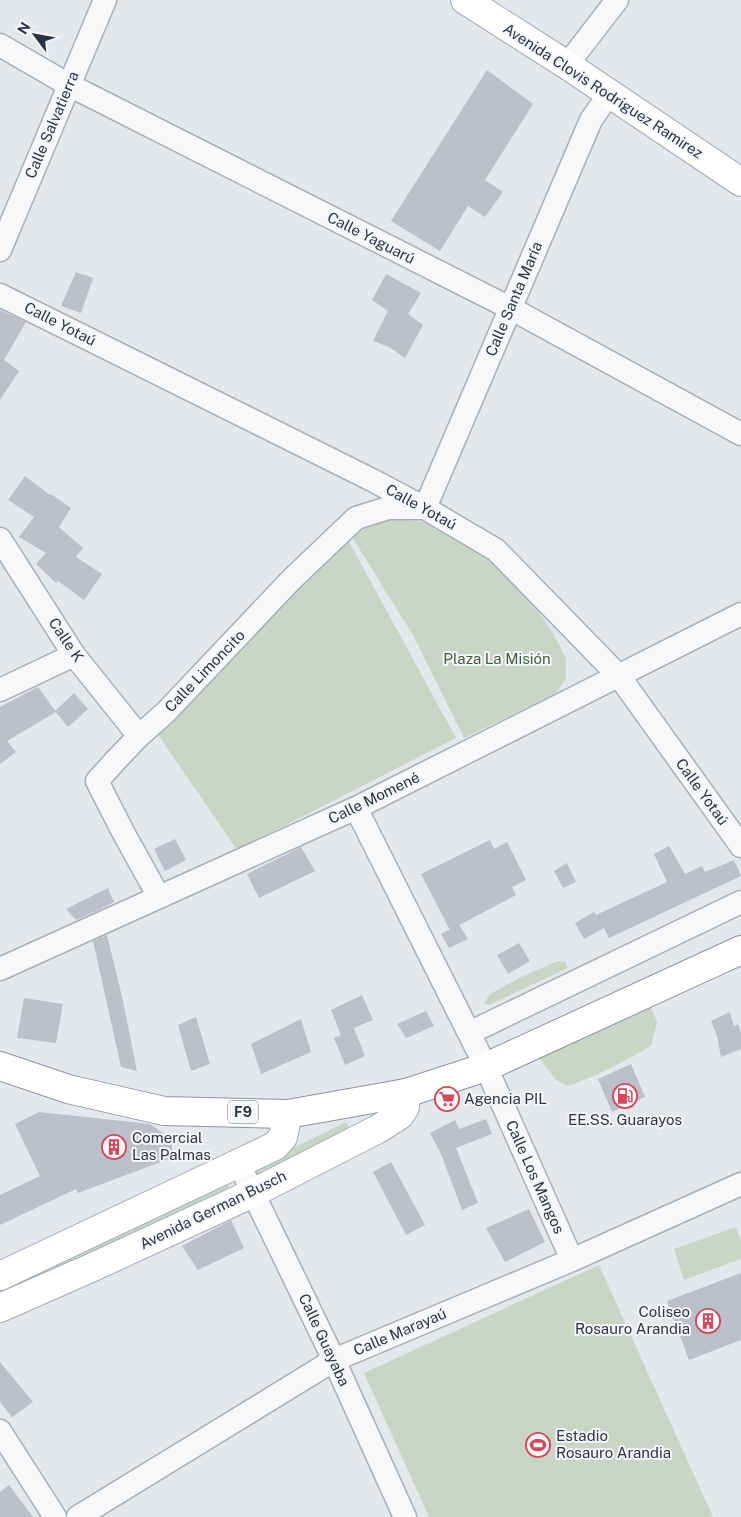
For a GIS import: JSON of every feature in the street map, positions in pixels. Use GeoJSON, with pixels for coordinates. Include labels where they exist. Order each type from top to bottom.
{"type":"FeatureCollection","features":[{"type":"Feature","properties":{"kind":"main road","name":"Avenida Clovis Rodriguez Ramirez"},"geometry":{"type":"LineString","coordinates":[[465,0],[567,65],[741,182]]}},
{"type":"Feature","properties":{"kind":"main road","name":"F9"},"geometry":{"type":"LineString","coordinates":[[0,1066],[68,1089],[164,1111],[288,1114],[406,1092],[486,1068],[741,950]]}},
{"type":"Feature","properties":{"kind":"main road","name":"Avenida German Busch"},"geometry":{"type":"LineString","coordinates":[[0,1308],[253,1193],[378,1128],[400,1115],[405,1107],[406,1092]]}},
{"type":"Feature","properties":{"kind":"main road","name":"Avenida German Busch"},"geometry":{"type":"LineString","coordinates":[[0,1276],[275,1146],[283,1138],[288,1114]]}},
{"type":"Feature","properties":{"kind":"street","name":"Calle Salvatierra"},"geometry":{"type":"LineString","coordinates":[[0,250],[105,0]]}},
{"type":"Feature","properties":{"kind":"street"},"geometry":{"type":"LineString","coordinates":[[567,65],[617,0]]}},
{"type":"Feature","properties":{"kind":"street","name":"Calle Yaguarú"},"geometry":{"type":"LineString","coordinates":[[0,45],[69,85],[510,308],[741,434]]}},
{"type":"Feature","properties":{"kind":"street","name":"Calle Santa María"},"geometry":{"type":"LineString","coordinates":[[425,508],[592,120],[608,94]]}},
{"type":"Feature","properties":{"kind":"street","name":"Calle Yotaú"},"geometry":{"type":"LineString","coordinates":[[0,295],[425,508],[496,550],[619,676],[741,846]]}},
{"type":"Feature","properties":{"kind":"street","name":"Calle Limoncito"},"geometry":{"type":"LineString","coordinates":[[159,897],[123,832],[98,781],[139,736],[166,712],[291,580],[356,518],[388,508],[425,508]]}},
{"type":"Feature","properties":{"kind":"street","name":"Calle K"},"geometry":{"type":"LineString","coordinates":[[0,539],[74,655],[139,736]]}},
{"type":"Feature","properties":{"kind":"street","name":"Calle Momené"},"geometry":{"type":"LineString","coordinates":[[0,969],[356,808],[741,614]]}},
{"type":"Feature","properties":{"kind":"street"},"geometry":{"type":"LineString","coordinates":[[0,690],[74,655]]}},
{"type":"Feature","properties":{"kind":"street","name":"Calle Los Mangos"},"geometry":{"type":"LineString","coordinates":[[356,808],[486,1068],[572,1260]]}},
{"type":"Feature","properties":{"kind":"street"},"geometry":{"type":"LineString","coordinates":[[469,1033],[741,902]]}},
{"type":"Feature","properties":{"kind":"street","name":"Calle Guayaba"},"geometry":{"type":"LineString","coordinates":[[239,1164],[334,1360],[405,1517]]}},
{"type":"Feature","properties":{"kind":"street","name":"Calle Marayaú"},"geometry":{"type":"LineString","coordinates":[[78,1517],[334,1360],[572,1260],[741,1184]]}},
{"type":"Feature","properties":{"kind":"street"},"geometry":{"type":"LineString","coordinates":[[0,1431],[55,1517]]}},
{"type":"Feature","properties":{"kind":"green space","name":"Plaza La Misión"},"geometry":{"type":"Polygon","coordinates":[[[381,520],[407,520],[432,523],[446,529],[519,584],[553,633],[566,658],[566,679],[554,695],[464,738],[414,637],[349,532],[381,520]]]}},
{"type":"Feature","properties":{"kind":"green space"},"geometry":{"type":"Polygon","coordinates":[[[347,538],[456,738],[237,850],[157,733],[347,538]]]}},
{"type":"Feature","properties":{"kind":"green space"},"geometry":{"type":"Polygon","coordinates":[[[558,961],[565,962],[568,968],[489,1005],[484,1004],[490,994],[521,977],[558,961]]]}},
{"type":"Feature","properties":{"kind":"green space"},"geometry":{"type":"Polygon","coordinates":[[[651,1007],[657,1022],[651,1046],[600,1073],[568,1086],[557,1081],[539,1058],[651,1007]]]}},
{"type":"Feature","properties":{"kind":"green space"},"geometry":{"type":"Polygon","coordinates":[[[346,1122],[350,1130],[260,1179],[254,1167],[346,1122]]]}},
{"type":"Feature","properties":{"kind":"green space"},"geometry":{"type":"Polygon","coordinates":[[[225,1179],[233,1197],[0,1299],[0,1284],[225,1179]]]}},
{"type":"Feature","properties":{"kind":"green space"},"geometry":{"type":"Polygon","coordinates":[[[736,1227],[741,1241],[741,1259],[684,1280],[674,1249],[736,1227]]]}},
{"type":"Feature","properties":{"kind":"green space","name":"Estadio Rosauro Arandia"},"geometry":{"type":"Polygon","coordinates":[[[599,1265],[713,1517],[429,1517],[364,1373],[599,1265]]]}},
{"type":"Feature","properties":{"kind":"building"},"geometry":{"type":"Polygon","coordinates":[[[487,70],[533,104],[485,180],[503,192],[485,217],[468,206],[440,251],[391,221],[487,70]]]}},
{"type":"Feature","properties":{"kind":"building"},"geometry":{"type":"Polygon","coordinates":[[[76,272],[93,278],[81,313],[61,306],[76,272]]]}},
{"type":"Feature","properties":{"kind":"building"},"geometry":{"type":"Polygon","coordinates":[[[386,274],[421,293],[408,314],[423,325],[405,358],[389,347],[373,341],[388,311],[372,300],[386,274]]]}},
{"type":"Feature","properties":{"kind":"building"},"geometry":{"type":"Polygon","coordinates":[[[0,310],[26,322],[4,360],[19,371],[0,400],[0,310]]]}},
{"type":"Feature","properties":{"kind":"building"},"geometry":{"type":"Polygon","coordinates":[[[25,476],[71,508],[59,527],[83,548],[76,557],[102,574],[84,600],[58,581],[56,583],[36,564],[46,553],[19,537],[34,517],[8,500],[25,476]]]}},
{"type":"Feature","properties":{"kind":"building"},"geometry":{"type":"Polygon","coordinates":[[[38,687],[56,712],[7,741],[16,752],[0,764],[0,707],[38,687]]]}},
{"type":"Feature","properties":{"kind":"building"},"geometry":{"type":"Polygon","coordinates":[[[74,693],[88,709],[68,727],[55,711],[74,693]]]}},
{"type":"Feature","properties":{"kind":"building"},"geometry":{"type":"Polygon","coordinates":[[[175,839],[186,860],[165,871],[154,849],[175,839]]]}},
{"type":"Feature","properties":{"kind":"building"},"geometry":{"type":"Polygon","coordinates":[[[490,840],[494,849],[507,842],[526,880],[512,887],[516,895],[450,930],[421,874],[490,840]]]}},
{"type":"Feature","properties":{"kind":"building"},"geometry":{"type":"Polygon","coordinates":[[[669,846],[685,874],[702,866],[705,872],[734,860],[741,876],[609,938],[604,928],[584,939],[575,923],[594,912],[596,915],[667,882],[654,854],[669,846]]]}},
{"type":"Feature","properties":{"kind":"building"},"geometry":{"type":"Polygon","coordinates":[[[301,847],[315,871],[259,898],[247,874],[301,847]]]}},
{"type":"Feature","properties":{"kind":"building"},"geometry":{"type":"Polygon","coordinates":[[[567,863],[576,882],[563,888],[554,871],[567,863]]]}},
{"type":"Feature","properties":{"kind":"building"},"geometry":{"type":"Polygon","coordinates":[[[108,888],[114,902],[101,909],[76,920],[66,909],[108,888]]]}},
{"type":"Feature","properties":{"kind":"building"},"geometry":{"type":"Polygon","coordinates":[[[459,925],[468,939],[449,948],[441,934],[459,925]]]}},
{"type":"Feature","properties":{"kind":"building"},"geometry":{"type":"Polygon","coordinates":[[[107,935],[137,1071],[121,1067],[93,941],[107,935]]]}},
{"type":"Feature","properties":{"kind":"building"},"geometry":{"type":"Polygon","coordinates":[[[519,943],[530,961],[508,974],[497,955],[519,943]]]}},
{"type":"Feature","properties":{"kind":"building"},"geometry":{"type":"Polygon","coordinates":[[[362,995],[373,1020],[354,1028],[365,1056],[345,1065],[334,1038],[341,1035],[331,1010],[362,995]]]}},
{"type":"Feature","properties":{"kind":"building"},"geometry":{"type":"Polygon","coordinates":[[[24,998],[63,1004],[56,1043],[17,1038],[24,998]]]}},
{"type":"Feature","properties":{"kind":"building"},"geometry":{"type":"Polygon","coordinates":[[[426,1011],[434,1026],[406,1038],[397,1024],[426,1011]]]}},
{"type":"Feature","properties":{"kind":"building"},"geometry":{"type":"Polygon","coordinates":[[[730,1012],[734,1026],[738,1024],[741,1033],[741,1049],[721,1057],[717,1036],[711,1021],[730,1012]]]}},
{"type":"Feature","properties":{"kind":"building"},"geometry":{"type":"Polygon","coordinates":[[[196,1017],[210,1064],[191,1071],[178,1025],[196,1017]]]}},
{"type":"Feature","properties":{"kind":"building"},"geometry":{"type":"Polygon","coordinates":[[[301,1019],[311,1052],[261,1074],[251,1044],[301,1019]]]}},
{"type":"Feature","properties":{"kind":"building"},"geometry":{"type":"Polygon","coordinates":[[[631,1064],[645,1097],[612,1112],[598,1079],[631,1064]]]}},
{"type":"Feature","properties":{"kind":"building","name":"Comercial Las Palmas"},"geometry":{"type":"Polygon","coordinates":[[[39,1112],[150,1124],[170,1138],[174,1157],[78,1193],[76,1189],[0,1225],[0,1195],[40,1176],[15,1124],[39,1112]]]}},
{"type":"Feature","properties":{"kind":"building"},"geometry":{"type":"Polygon","coordinates":[[[486,1119],[492,1134],[456,1148],[478,1203],[462,1210],[441,1154],[430,1133],[455,1120],[459,1129],[486,1119]]]}},
{"type":"Feature","properties":{"kind":"building"},"geometry":{"type":"Polygon","coordinates":[[[391,1162],[425,1225],[406,1235],[373,1172],[391,1162]]]}},
{"type":"Feature","properties":{"kind":"building"},"geometry":{"type":"Polygon","coordinates":[[[529,1209],[545,1242],[505,1262],[486,1228],[529,1209]]]}},
{"type":"Feature","properties":{"kind":"building"},"geometry":{"type":"Polygon","coordinates":[[[231,1220],[244,1248],[198,1270],[182,1246],[231,1220]]]}},
{"type":"Feature","properties":{"kind":"building","name":"Coliseo Rosauro Arandia"},"geometry":{"type":"Polygon","coordinates":[[[741,1273],[741,1340],[689,1360],[667,1301],[741,1273]]]}},
{"type":"Feature","properties":{"kind":"building"},"geometry":{"type":"Polygon","coordinates":[[[0,1362],[33,1402],[12,1417],[0,1402],[0,1362]]]}},
{"type":"Feature","properties":{"kind":"building"},"geometry":{"type":"Polygon","coordinates":[[[9,1485],[33,1517],[0,1517],[0,1492],[9,1485]]]}},
{"type":"Feature","properties":{"kind":"place","name":"EE.SS. Guarayos"},"geometry":{"type":"Point","coordinates":[625,1096]}},
{"type":"Feature","properties":{"kind":"place","name":"Agencia PIL"},"geometry":{"type":"Point","coordinates":[447,1099]}},
{"type":"Feature","properties":{"kind":"place","name":"Comercial Las Palmas"},"geometry":{"type":"Point","coordinates":[114,1147]}},
{"type":"Feature","properties":{"kind":"place","name":"Coliseo Rosauro Arandia"},"geometry":{"type":"Point","coordinates":[708,1321]}},
{"type":"Feature","properties":{"kind":"place","name":"Estadio Rosauro Arandia"},"geometry":{"type":"Point","coordinates":[538,1445]}}]}
